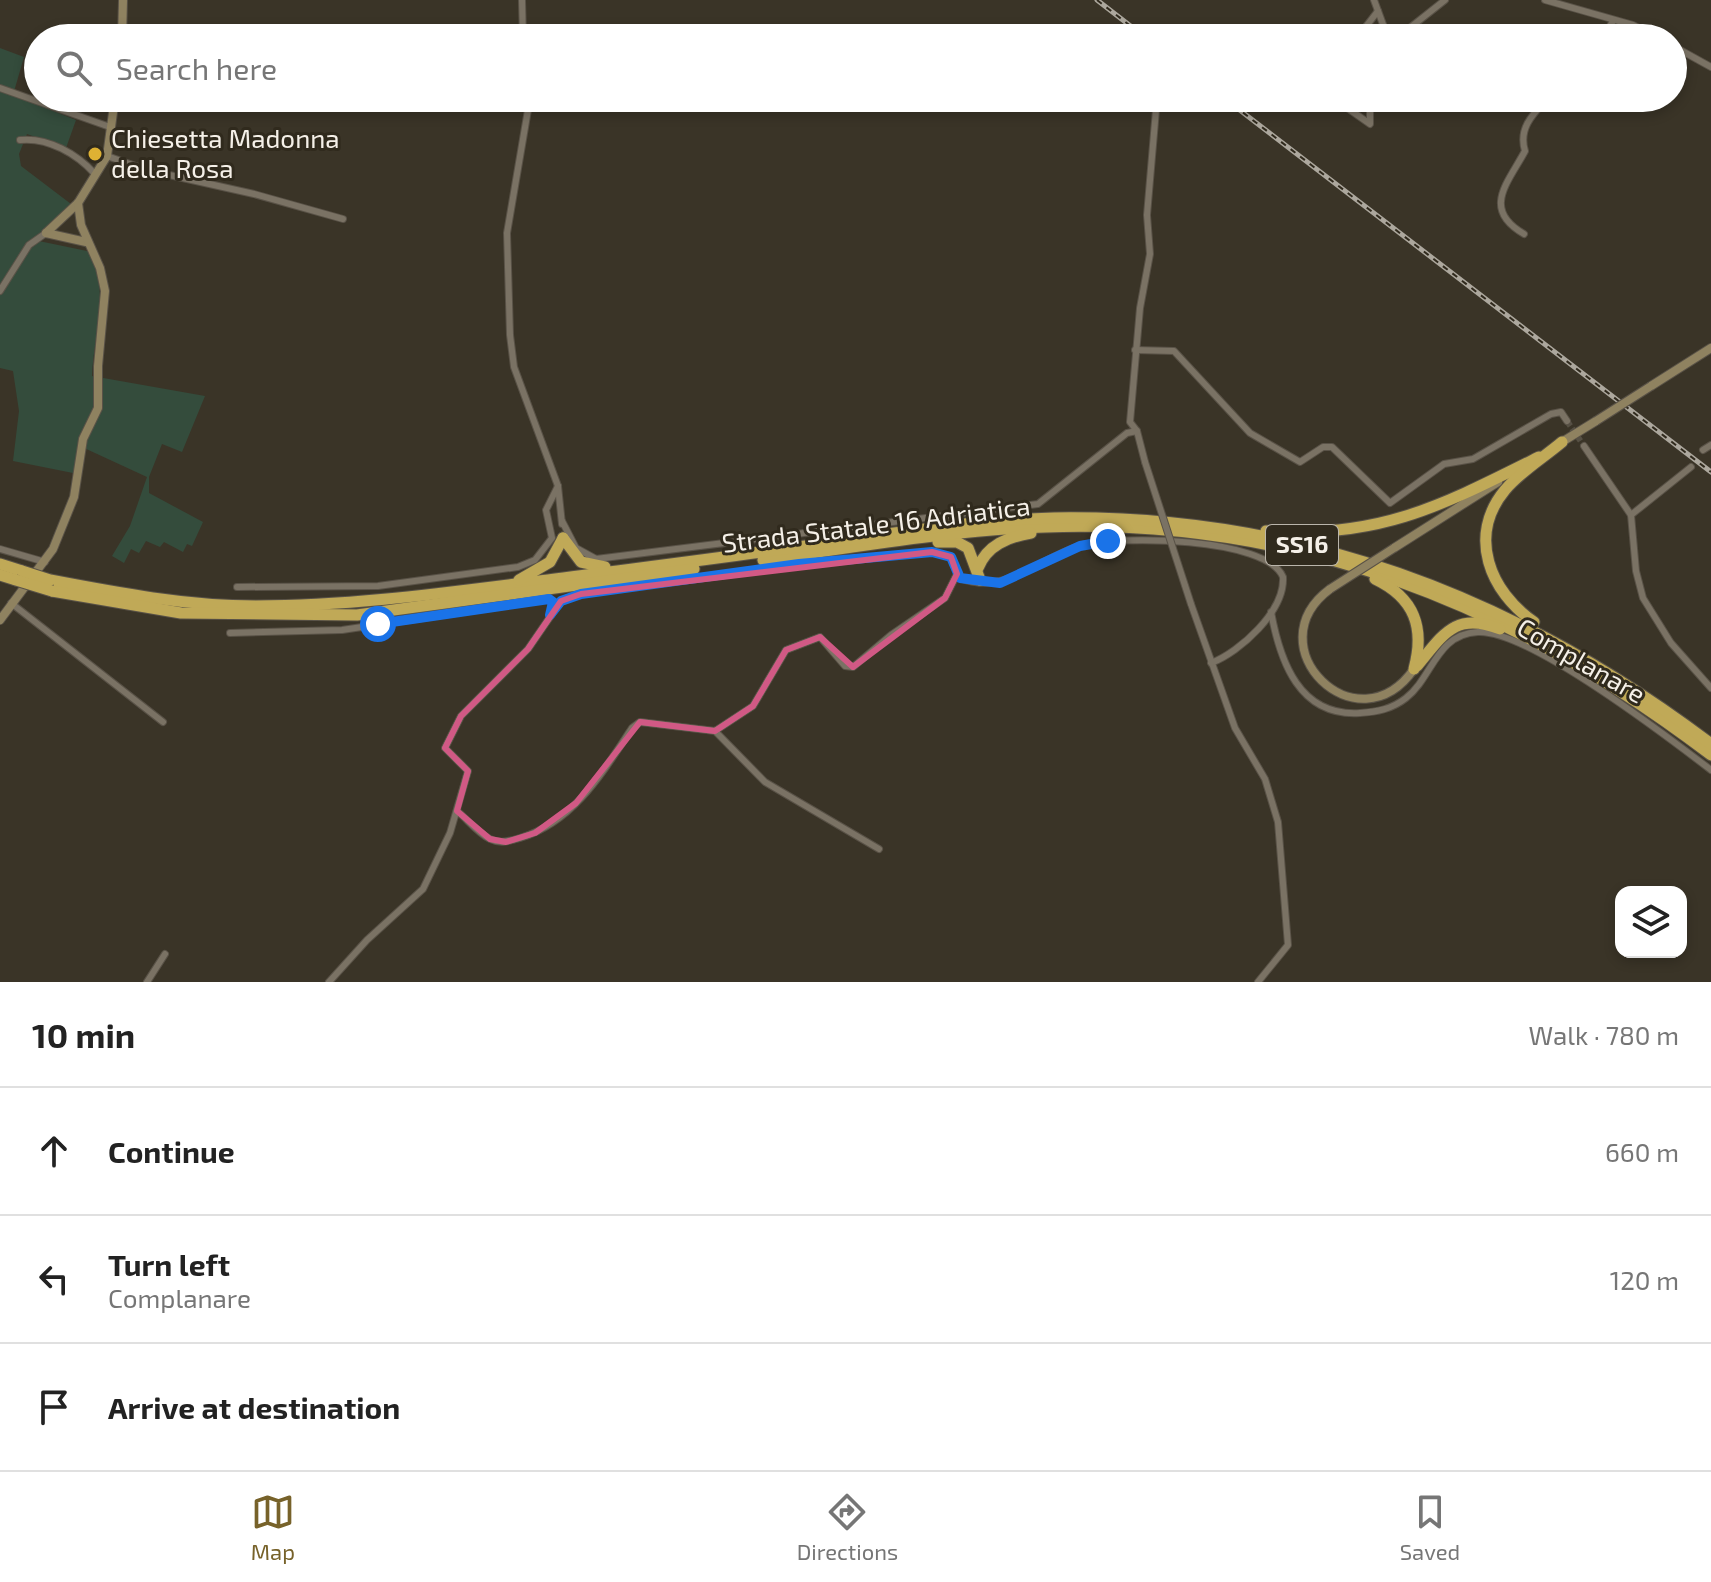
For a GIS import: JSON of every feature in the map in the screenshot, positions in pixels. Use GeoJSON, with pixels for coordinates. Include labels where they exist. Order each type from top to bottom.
{"type":"FeatureCollection","features":[{"type":"Feature","properties":{"kind":"highway","name":"SS16"},"geometry":{"type":"LineString","coordinates":[[1562,442],[1513,482],[1498,500],[1487,530],[1487,559],[1495,582],[1513,607],[1608,671]]}},
{"type":"Feature","properties":{"kind":"highway","name":"SS16"},"geometry":{"type":"LineString","coordinates":[[1193,525],[1303,533],[1369,527],[1425,512],[1539,457]]}},
{"type":"Feature","properties":{"kind":"highway","name":"Strada Statale 16 Adriatica"},"geometry":{"type":"LineString","coordinates":[[0,575],[135,596],[253,606],[373,602],[1002,520],[1103,519],[1193,525],[1308,546],[1421,579],[1514,619],[1608,671],[1711,744]]}},
{"type":"Feature","properties":{"kind":"highway","name":"Strada Statale 16 Adriatica"},"geometry":{"type":"LineString","coordinates":[[51,585],[181,613],[357,615],[1005,529],[1068,526],[1173,532],[1295,551],[1435,593],[1508,625],[1581,664],[1711,755]]}},
{"type":"Feature","properties":{"kind":"highway"},"geometry":{"type":"LineString","coordinates":[[979,574],[987,551],[995,545],[1017,536],[1068,526]]}},
{"type":"Feature","properties":{"kind":"highway","name":"SS16"},"geometry":{"type":"LineString","coordinates":[[507,585],[550,562],[563,538],[581,562],[628,569]]}},
{"type":"Feature","properties":{"kind":"highway"},"geometry":{"type":"LineString","coordinates":[[877,544],[957,542],[968,548],[979,574]]}},
{"type":"Feature","properties":{"kind":"highway","name":"SS16"},"geometry":{"type":"LineString","coordinates":[[1295,551],[1370,578],[1402,596],[1413,610],[1419,630],[1414,669]]}},
{"type":"Feature","properties":{"kind":"highway","name":"Strada Statale 16 Adriatica"},"geometry":{"type":"LineString","coordinates":[[0,564],[20,580]]}},
{"type":"Feature","properties":{"kind":"highway","name":"SS16"},"geometry":{"type":"LineString","coordinates":[[1414,669],[1443,633],[1473,622],[1501,629],[1581,664]]}},
{"type":"Feature","properties":{"kind":"main road"},"geometry":{"type":"LineString","coordinates":[[122,24],[123,0]]}},
{"type":"Feature","properties":{"kind":"main road"},"geometry":{"type":"LineString","coordinates":[[46,233],[78,203],[107,156],[113,112]]}},
{"type":"Feature","properties":{"kind":"main road"},"geometry":{"type":"LineString","coordinates":[[0,620],[20,580],[45,562],[74,497],[83,439],[98,408],[98,366],[105,291],[100,268],[86,242],[78,203]]}},
{"type":"Feature","properties":{"kind":"main road"},"geometry":{"type":"LineString","coordinates":[[46,233],[86,242]]}},
{"type":"Feature","properties":{"kind":"main road"},"geometry":{"type":"LineString","coordinates":[[1414,669],[1393,690],[1368,698],[1343,695],[1319,681],[1308,662],[1303,634],[1312,608],[1330,589],[1711,348]]}},
{"type":"Feature","properties":{"kind":"street"},"geometry":{"type":"LineString","coordinates":[[522,0],[523,24]]}},
{"type":"Feature","properties":{"kind":"street"},"geometry":{"type":"LineString","coordinates":[[1374,0],[1383,24]]}},
{"type":"Feature","properties":{"kind":"street"},"geometry":{"type":"LineString","coordinates":[[1415,24],[1445,0]]}},
{"type":"Feature","properties":{"kind":"street"},"geometry":{"type":"LineString","coordinates":[[1545,0],[1628,24]]}},
{"type":"Feature","properties":{"kind":"street"},"geometry":{"type":"LineString","coordinates":[[1368,24],[1378,11]]}},
{"type":"Feature","properties":{"kind":"street"},"geometry":{"type":"LineString","coordinates":[[1687,54],[1711,67]]}},
{"type":"Feature","properties":{"kind":"street"},"geometry":{"type":"LineString","coordinates":[[0,88],[24,97]]}},
{"type":"Feature","properties":{"kind":"street"},"geometry":{"type":"LineString","coordinates":[[68,112],[110,127]]}},
{"type":"Feature","properties":{"kind":"street"},"geometry":{"type":"LineString","coordinates":[[528,112],[505,248],[510,335],[514,367],[558,486],[563,538]]}},
{"type":"Feature","properties":{"kind":"street"},"geometry":{"type":"LineString","coordinates":[[1156,112],[1147,215],[1151,248],[1135,350],[1130,422],[1137,431],[1191,604],[1235,728],[1265,779],[1278,822],[1288,945],[1258,982]]}},
{"type":"Feature","properties":{"kind":"street"},"geometry":{"type":"LineString","coordinates":[[1353,112],[1370,124],[1370,112]]}},
{"type":"Feature","properties":{"kind":"street"},"geometry":{"type":"LineString","coordinates":[[1524,234],[1510,225],[1501,213],[1500,199],[1525,151],[1522,139],[1535,112]]}},
{"type":"Feature","properties":{"kind":"street"},"geometry":{"type":"LineString","coordinates":[[20,140],[42,141],[80,157],[95,174]]}},
{"type":"Feature","properties":{"kind":"street"},"geometry":{"type":"LineString","coordinates":[[107,156],[147,170],[266,197],[343,219]]}},
{"type":"Feature","properties":{"kind":"street"},"geometry":{"type":"LineString","coordinates":[[0,291],[29,245],[46,233]]}},
{"type":"Feature","properties":{"kind":"street"},"geometry":{"type":"LineString","coordinates":[[1135,350],[1174,351],[1261,441],[1300,462],[1323,447],[1332,447],[1390,503],[1444,464],[1473,459],[1551,414],[1561,412],[1567,421]]}},
{"type":"Feature","properties":{"kind":"street"},"geometry":{"type":"LineString","coordinates":[[562,521],[576,548],[596,559],[1038,504],[1127,433],[1137,431]]}},
{"type":"Feature","properties":{"kind":"street"},"geometry":{"type":"LineString","coordinates":[[1703,450],[1711,445]]}},
{"type":"Feature","properties":{"kind":"street"},"geometry":{"type":"LineString","coordinates":[[1584,446],[1605,471],[1631,515],[1636,571],[1643,598],[1671,643],[1711,688]]}},
{"type":"Feature","properties":{"kind":"street"},"geometry":{"type":"LineString","coordinates":[[1631,515],[1691,467]]}},
{"type":"Feature","properties":{"kind":"street"},"geometry":{"type":"LineString","coordinates":[[237,587],[378,586],[518,567],[535,560],[552,538],[546,510],[558,486]]}},
{"type":"Feature","properties":{"kind":"street"},"geometry":{"type":"LineString","coordinates":[[329,982],[367,940],[423,889],[450,833],[468,771],[445,748],[461,716],[504,669],[528,649],[561,601],[581,594],[799,564],[932,552],[951,557],[957,574],[972,582],[979,574],[1000,583],[1080,546],[1148,540],[1245,552],[1280,569],[1284,589],[1271,612],[1238,647],[1211,663]]}},
{"type":"Feature","properties":{"kind":"street"},"geometry":{"type":"LineString","coordinates":[[0,549],[45,562]]}},
{"type":"Feature","properties":{"kind":"street"},"geometry":{"type":"LineString","coordinates":[[715,731],[753,706],[786,650],[820,637],[845,666],[853,667],[891,635],[945,598],[957,574]]}},
{"type":"Feature","properties":{"kind":"street"},"geometry":{"type":"LineString","coordinates":[[230,633],[342,630],[549,599],[553,602],[550,615]]}},
{"type":"Feature","properties":{"kind":"street"},"geometry":{"type":"LineString","coordinates":[[11,603],[163,722]]}},
{"type":"Feature","properties":{"kind":"street","name":"Complanare"},"geometry":{"type":"LineString","coordinates":[[1271,612],[1286,669],[1300,690],[1328,709],[1356,713],[1395,706],[1415,690],[1442,647],[1461,635],[1480,632],[1504,637],[1576,676],[1622,704],[1711,770]]}},
{"type":"Feature","properties":{"kind":"street"},"geometry":{"type":"LineString","coordinates":[[457,811],[490,839],[506,842],[535,833],[559,818],[597,781],[632,728],[640,722],[715,731],[765,782],[879,849]]}},
{"type":"Feature","properties":{"kind":"street"},"geometry":{"type":"LineString","coordinates":[[147,982],[165,954]]}},
{"type":"Feature","properties":{"kind":"highlighted area"},"geometry":{"type":"Polygon","coordinates":[[[932,552],[951,557],[957,574],[945,598],[853,667],[820,637],[786,650],[753,706],[715,731],[640,722],[576,803],[535,833],[506,842],[490,839],[457,811],[468,771],[445,748],[461,716],[528,649],[561,601],[581,594],[932,552]]]}},
{"type":"Feature","properties":{"kind":"green space"},"geometry":{"type":"Polygon","coordinates":[[[0,48],[24,57],[13,95],[24,99],[24,112],[56,112],[76,120],[66,148],[27,134],[19,154],[21,166],[71,204],[34,240],[87,251],[94,265],[100,296],[92,376],[205,396],[182,452],[162,444],[149,477],[149,493],[203,522],[192,546],[187,544],[183,552],[164,542],[160,547],[146,541],[139,553],[131,549],[124,563],[112,556],[130,526],[147,477],[82,447],[78,474],[13,461],[19,411],[13,371],[0,368],[0,48]]]}},
{"type":"Feature","properties":{"kind":"tunnel"},"geometry":{"type":"LineString","coordinates":[[1567,421],[1584,446]]}},
{"type":"Feature","properties":{"kind":"railway"},"geometry":{"type":"LineString","coordinates":[[1097,0],[1128,24]]}},
{"type":"Feature","properties":{"kind":"railway"},"geometry":{"type":"LineString","coordinates":[[1242,112],[1711,472]]}},
{"type":"Feature","properties":{"kind":"place","name":"Chiesetta Madonna della Rosa"},"geometry":{"type":"Point","coordinates":[95,154]}},
{"type":"Feature","properties":{"kind":"route"},"geometry":{"type":"LineString","coordinates":[[378,624],[549,599],[553,602],[550,615],[561,601],[581,594],[799,564],[932,552],[942,552],[951,557],[960,578],[972,582],[1000,583],[1080,546],[1108,541]]}}]}
